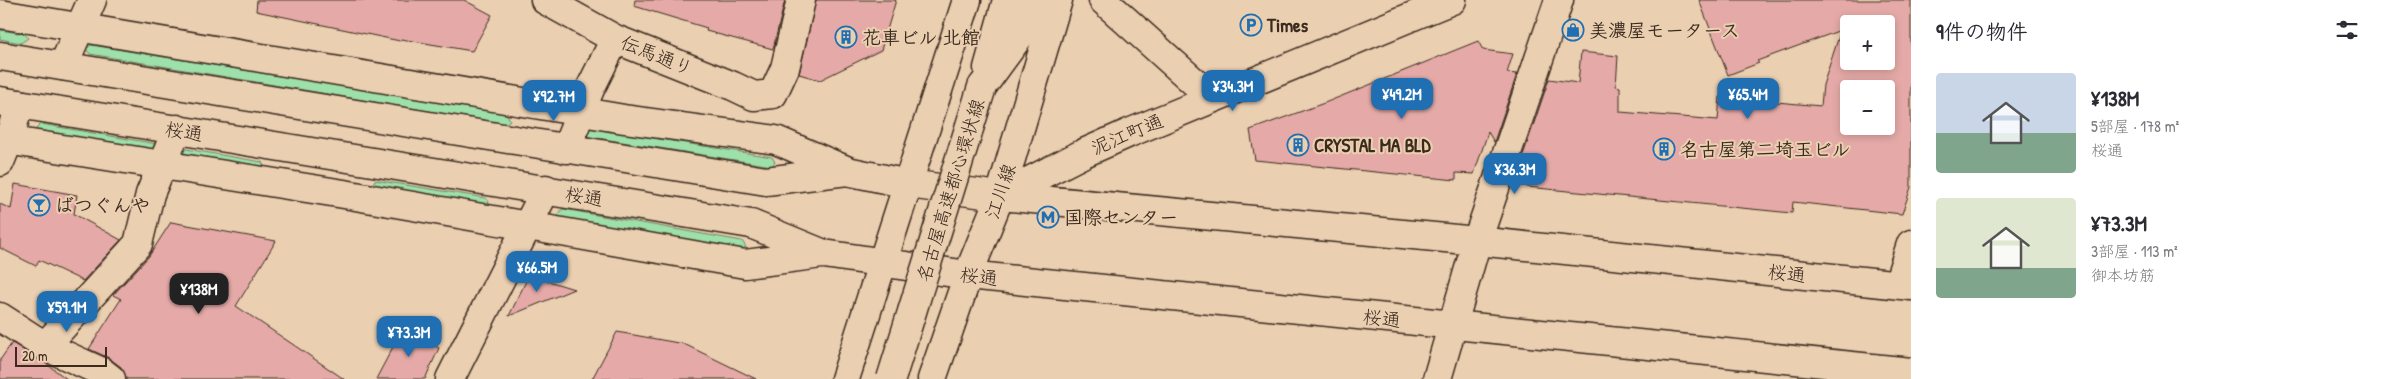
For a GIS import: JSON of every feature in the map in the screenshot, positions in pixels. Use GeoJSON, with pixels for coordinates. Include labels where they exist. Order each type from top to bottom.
{"type":"FeatureCollection","features":[{"type":"Feature","properties":{"kind":"main road"},"geometry":{"type":"LineString","coordinates":[[63,66],[92,0]]}},
{"type":"Feature","properties":{"kind":"main road","name":"伝馬通り"},"geometry":{"type":"LineString","coordinates":[[545,0],[615,39],[754,96],[773,94],[784,68],[801,0]]}},
{"type":"Feature","properties":{"kind":"main road"},"geometry":{"type":"LineString","coordinates":[[845,379],[967,0]]}},
{"type":"Feature","properties":{"kind":"main road","name":"名古屋高速都心環状線"},"geometry":{"type":"LineString","coordinates":[[890,379],[1007,0]]}},
{"type":"Feature","properties":{"kind":"main road"},"geometry":{"type":"LineString","coordinates":[[982,86],[1023,31],[1034,0]]}},
{"type":"Feature","properties":{"kind":"main road","name":"江川線"},"geometry":{"type":"LineString","coordinates":[[932,379],[968,275],[1000,196],[1058,0]]}},
{"type":"Feature","properties":{"kind":"main road"},"geometry":{"type":"LineString","coordinates":[[1103,0],[1212,98]]}},
{"type":"Feature","properties":{"kind":"main road","name":"泥江町通"},"geometry":{"type":"LineString","coordinates":[[1000,196],[1084,153],[1212,98],[1452,0]]}},
{"type":"Feature","properties":{"kind":"main road"},"geometry":{"type":"LineString","coordinates":[[1437,379],[1454,326],[1477,241],[1559,0]]}},
{"type":"Feature","properties":{"kind":"main road"},"geometry":{"type":"LineString","coordinates":[[0,14],[582,111],[776,140],[847,171]]}},
{"type":"Feature","properties":{"kind":"main road"},"geometry":{"type":"LineString","coordinates":[[566,149],[615,39]]}},
{"type":"Feature","properties":{"kind":"main road","name":"桜通"},"geometry":{"type":"LineString","coordinates":[[0,56],[766,181],[847,171],[908,184],[1000,196],[1477,241],[1905,285]]}},
{"type":"Feature","properties":{"kind":"main road"},"geometry":{"type":"LineString","coordinates":[[9,102],[3,147],[162,165],[745,264],[824,254]]}},
{"type":"Feature","properties":{"kind":"main road","name":"桜通"},"geometry":{"type":"LineString","coordinates":[[9,102],[751,224],[824,254],[884,261],[968,275],[1454,326],[1865,373],[1911,372]]}},
{"type":"Feature","properties":{"kind":"main road"},"geometry":{"type":"LineString","coordinates":[[44,346],[138,244],[150,194],[177,129]]}},
{"type":"Feature","properties":{"kind":"main road"},"geometry":{"type":"LineString","coordinates":[[450,379],[546,189]]}},
{"type":"Feature","properties":{"kind":"main road"},"geometry":{"type":"LineString","coordinates":[[1905,285],[1911,244]]}},
{"type":"Feature","properties":{"kind":"main road"},"geometry":{"type":"LineString","coordinates":[[0,317],[44,346],[102,372],[110,379]]}},
{"type":"Feature","properties":{"kind":"green space"},"geometry":{"type":"Polygon","coordinates":[[[0,30],[25,34],[28,38],[21,43],[0,39],[0,30]]]}},
{"type":"Feature","properties":{"kind":"green space"},"geometry":{"type":"Polygon","coordinates":[[[91,45],[506,113],[510,120],[505,124],[90,54],[86,49],[91,45]]]}},
{"type":"Feature","properties":{"kind":"green space"},"geometry":{"type":"Polygon","coordinates":[[[41,124],[262,162],[264,167],[259,171],[41,134],[36,129],[41,124]]]}},
{"type":"Feature","properties":{"kind":"green space"},"geometry":{"type":"Polygon","coordinates":[[[565,124],[772,157],[775,162],[772,166],[566,133],[565,124]]]}},
{"type":"Feature","properties":{"kind":"green space"},"geometry":{"type":"Polygon","coordinates":[[[375,180],[486,198],[489,202],[485,207],[372,185],[375,180]]]}},
{"type":"Feature","properties":{"kind":"green space"},"geometry":{"type":"Polygon","coordinates":[[[563,209],[742,241],[746,247],[740,250],[564,221],[557,214],[563,209]]]}},
{"type":"Feature","properties":{"kind":"building"},"geometry":{"type":"Polygon","coordinates":[[[257,0],[464,0],[492,15],[472,51],[401,39],[400,41],[256,11],[257,0]]]}},
{"type":"Feature","properties":{"kind":"building"},"geometry":{"type":"Polygon","coordinates":[[[635,0],[785,0],[773,49],[706,31],[707,28],[634,6],[635,0]]]}},
{"type":"Feature","properties":{"kind":"building","name":"花車ビル 北館"},"geometry":{"type":"Polygon","coordinates":[[[816,0],[896,0],[881,50],[820,80],[799,74],[816,0]]]}},
{"type":"Feature","properties":{"kind":"building"},"geometry":{"type":"Polygon","coordinates":[[[1699,0],[1911,0],[1911,187],[1902,214],[1793,202],[1792,213],[1527,187],[1517,173],[1549,79],[1578,83],[1581,52],[1618,56],[1616,86],[1620,87],[1620,112],[1718,120],[1720,97],[1821,106],[1823,85],[1840,33],[1840,70],[1895,70],[1895,15],[1840,15],[1840,30],[1757,61],[1759,63],[1728,75],[1699,0]]]}},
{"type":"Feature","properties":{"kind":"building"},"geometry":{"type":"Polygon","coordinates":[[[1478,41],[1483,50],[1513,54],[1507,73],[1517,74],[1494,142],[1488,132],[1474,174],[1456,173],[1456,180],[1255,160],[1250,130],[1327,102],[1478,41]]]}},
{"type":"Feature","properties":{"kind":"building"},"geometry":{"type":"Polygon","coordinates":[[[15,184],[77,195],[74,214],[121,240],[83,281],[39,260],[36,266],[0,248],[0,204],[11,209],[15,184]]]}},
{"type":"Feature","properties":{"kind":"building"},"geometry":{"type":"Polygon","coordinates":[[[171,222],[276,241],[236,306],[344,379],[126,379],[121,367],[109,358],[89,349],[121,299],[113,295],[149,256],[171,222]]]}},
{"type":"Feature","properties":{"kind":"building"},"geometry":{"type":"Polygon","coordinates":[[[529,275],[574,289],[509,316],[529,275]]]}},
{"type":"Feature","properties":{"kind":"building"},"geometry":{"type":"Polygon","coordinates":[[[403,328],[439,348],[425,379],[376,379],[403,328]]]}},
{"type":"Feature","properties":{"kind":"building"},"geometry":{"type":"Polygon","coordinates":[[[617,332],[684,344],[756,379],[592,379],[617,332]]]}},
{"type":"Feature","properties":{"kind":"building"},"geometry":{"type":"Polygon","coordinates":[[[12,343],[67,379],[0,379],[0,360],[12,343]]]}},
{"type":"Feature","properties":{"kind":"place","name":"Times"},"geometry":{"type":"Point","coordinates":[1251,25]}},
{"type":"Feature","properties":{"kind":"place","name":"美濃屋モータース"},"geometry":{"type":"Point","coordinates":[1573,30]}},
{"type":"Feature","properties":{"kind":"place","name":"花車ビル 北館"},"geometry":{"type":"Point","coordinates":[846,37]}},
{"type":"Feature","properties":{"kind":"place","name":"CRYSTAL MA BLD"},"geometry":{"type":"Point","coordinates":[1298,145]}},
{"type":"Feature","properties":{"kind":"place","name":"名古屋第二埼玉ビル"},"geometry":{"type":"Point","coordinates":[1664,149]}},
{"type":"Feature","properties":{"kind":"place","name":"ばつぐんや"},"geometry":{"type":"Point","coordinates":[39,205]}},
{"type":"Feature","properties":{"kind":"place","name":"国際センター"},"geometry":{"type":"Point","coordinates":[1048,217]}}]}
